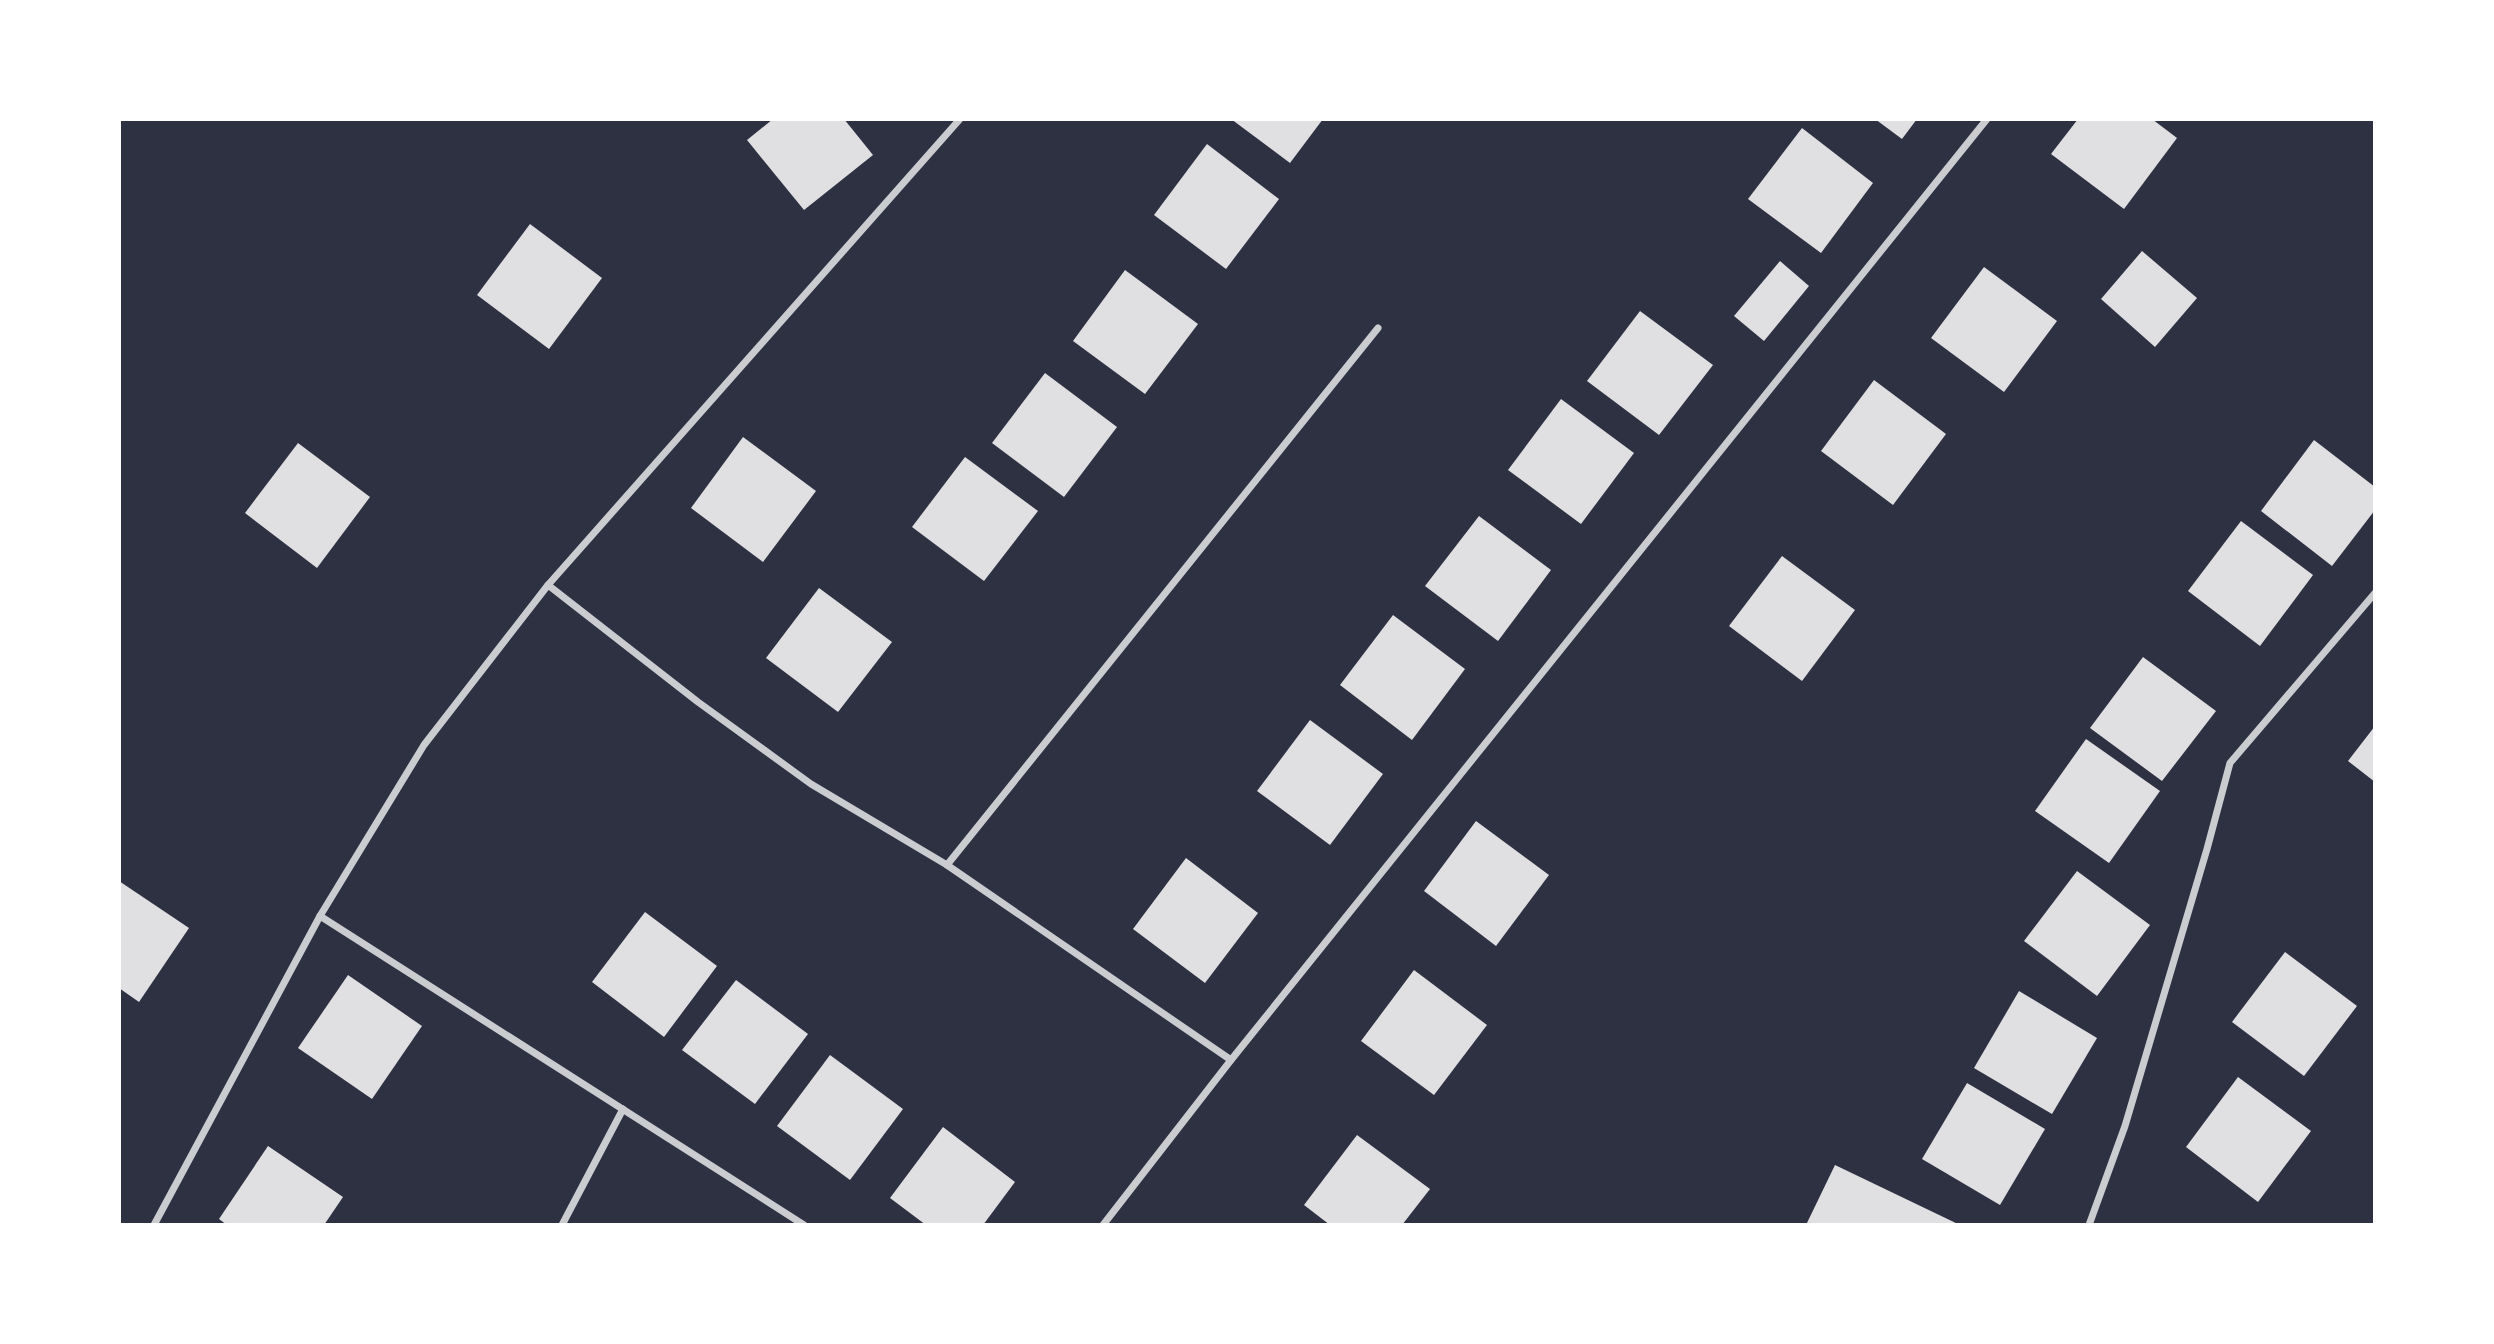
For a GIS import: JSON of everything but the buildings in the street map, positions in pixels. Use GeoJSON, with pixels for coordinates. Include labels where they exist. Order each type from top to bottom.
{"type":"FeatureCollection","features":[{"type":"Feature","properties":{"kind":"street"},"geometry":{"type":"LineString","coordinates":[[154,1225],[320,916],[424,746],[548,584],[960,119]]}},
{"type":"Feature","properties":{"kind":"street"},"geometry":{"type":"LineString","coordinates":[[1103,1225],[1231,1060],[1987,119]]}},
{"type":"Feature","properties":{"kind":"street"},"geometry":{"type":"LineString","coordinates":[[947,865],[1377,328]]}},
{"type":"Feature","properties":{"kind":"street"},"geometry":{"type":"LineString","coordinates":[[548,584],[698,702],[811,784],[947,865],[1231,1060]]}},
{"type":"Feature","properties":{"kind":"street"},"geometry":{"type":"LineString","coordinates":[[2089,1225],[2125,1126],[2230,764],[2375,593]]}},
{"type":"Feature","properties":{"kind":"street"},"geometry":{"type":"LineString","coordinates":[[320,916],[804,1225]]}},
{"type":"Feature","properties":{"kind":"street"},"geometry":{"type":"LineString","coordinates":[[562,1225],[623,1109]]}}]}
